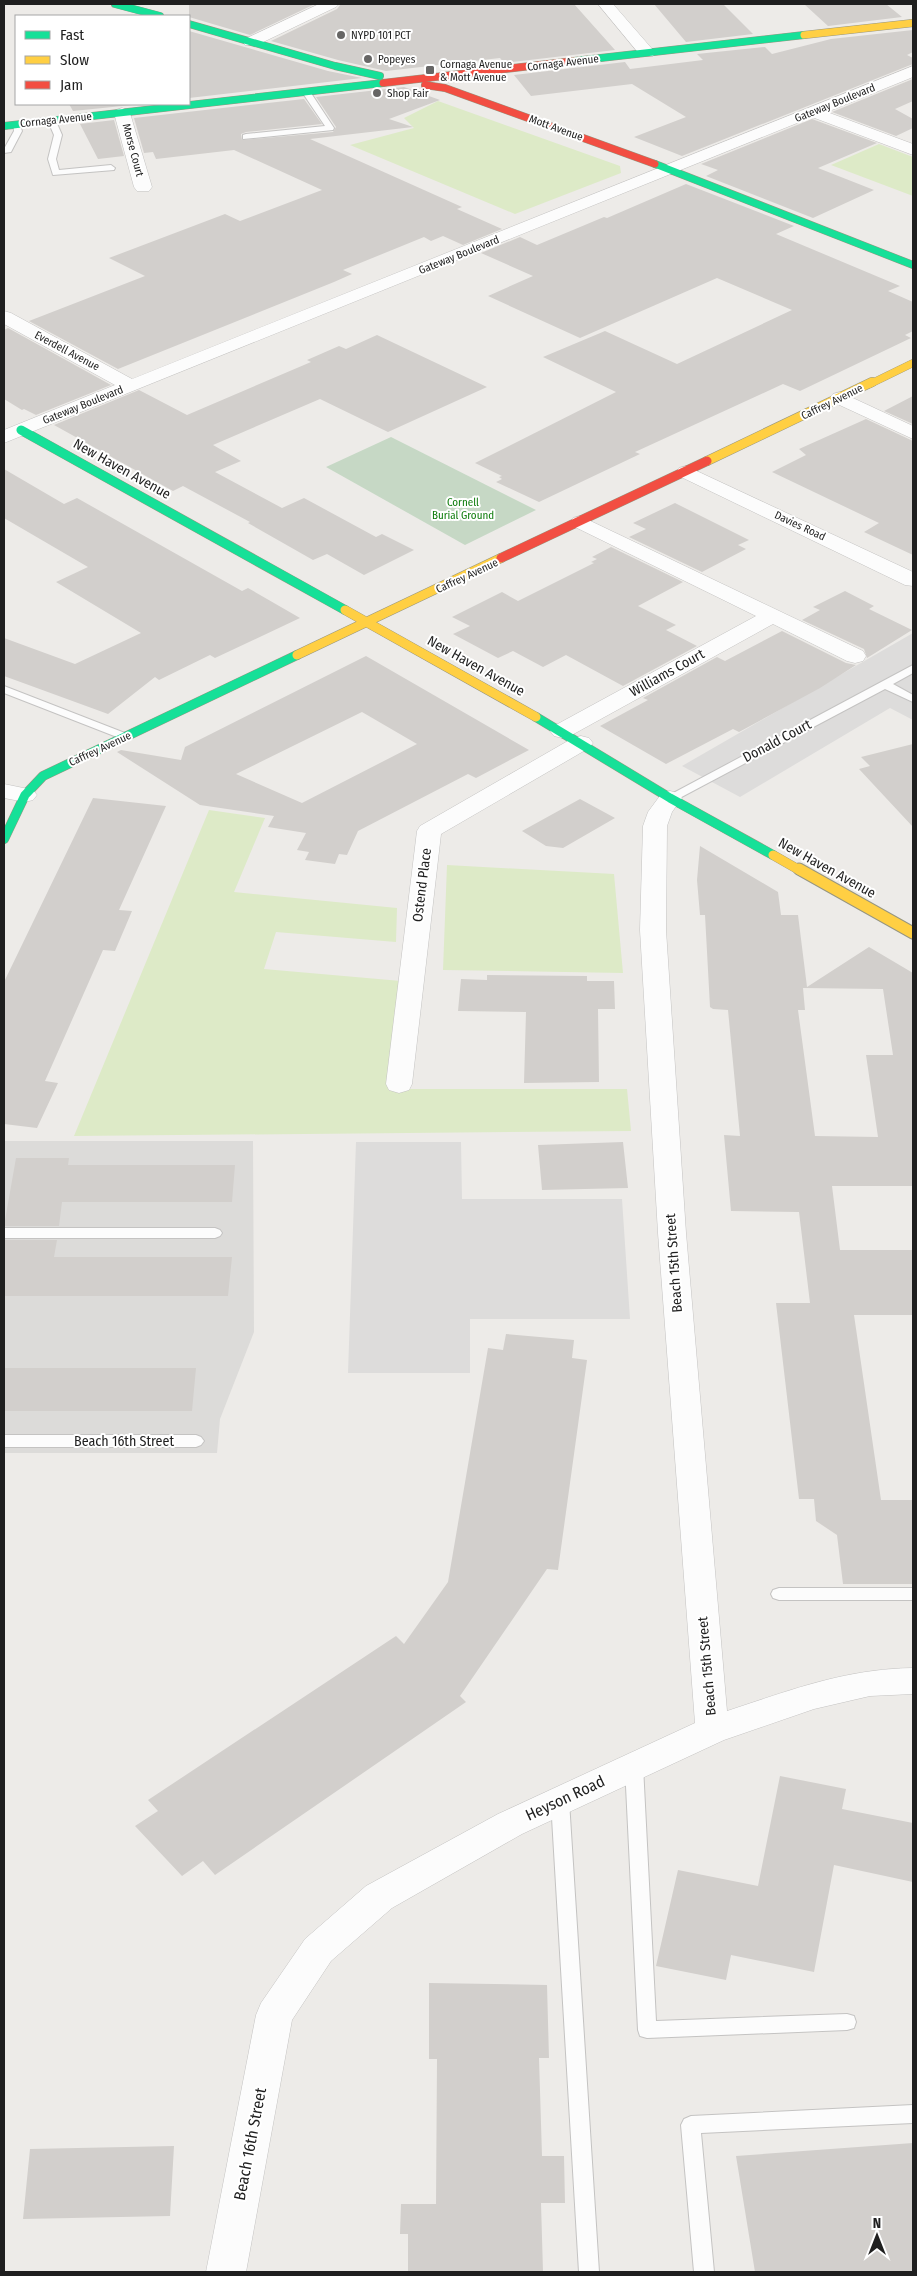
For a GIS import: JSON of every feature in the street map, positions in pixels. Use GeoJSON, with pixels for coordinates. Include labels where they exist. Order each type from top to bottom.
{"type":"FeatureCollection","features":[{"type":"Feature","properties":{"kind":"street"},"geometry":{"type":"LineString","coordinates":[[115,4],[156,15]]}},
{"type":"Feature","properties":{"kind":"street"},"geometry":{"type":"LineString","coordinates":[[251,42],[331,4]]}},
{"type":"Feature","properties":{"kind":"street"},"geometry":{"type":"LineString","coordinates":[[605,4],[647,53]]}},
{"type":"Feature","properties":{"kind":"street","name":"Cornaga Avenue"},"geometry":{"type":"LineString","coordinates":[[4,126],[913,23]]}},
{"type":"Feature","properties":{"kind":"street","name":"Mott Avenue"},"geometry":{"type":"LineString","coordinates":[[190,24],[335,66],[445,88],[671,170],[913,265]]}},
{"type":"Feature","properties":{"kind":"street","name":"Gateway Boulevard"},"geometry":{"type":"LineString","coordinates":[[12,433],[671,170],[913,71]]}},
{"type":"Feature","properties":{"kind":"street"},"geometry":{"type":"LineString","coordinates":[[466,74],[488,104]]}},
{"type":"Feature","properties":{"kind":"street"},"geometry":{"type":"LineString","coordinates":[[813,112],[913,150]]}},
{"type":"Feature","properties":{"kind":"street","name":"Morse Court"},"geometry":{"type":"LineString","coordinates":[[122,113],[143,187]]}},
{"type":"Feature","properties":{"kind":"street","name":"Everdell Avenue"},"geometry":{"type":"LineString","coordinates":[[4,316],[131,386]]}},
{"type":"Feature","properties":{"kind":"street","name":"Caffrey Avenue"},"geometry":{"type":"LineString","coordinates":[[4,839],[14,793],[43,776],[913,364]]}},
{"type":"Feature","properties":{"kind":"street"},"geometry":{"type":"LineString","coordinates":[[840,398],[913,434]]}},
{"type":"Feature","properties":{"kind":"street","name":"New Haven Avenue"},"geometry":{"type":"LineString","coordinates":[[12,433],[367,624],[572,737],[670,798],[913,933]]}},
{"type":"Feature","properties":{"kind":"street","name":"Davies Road"},"geometry":{"type":"LineString","coordinates":[[686,472],[913,580]]}},
{"type":"Feature","properties":{"kind":"street"},"geometry":{"type":"LineString","coordinates":[[580,522],[855,656]]}},
{"type":"Feature","properties":{"kind":"street","name":"Williams Court"},"geometry":{"type":"LineString","coordinates":[[572,737],[772,616]]}},
{"type":"Feature","properties":{"kind":"street","name":"Ostend Place"},"geometry":{"type":"LineString","coordinates":[[399,1084],[429,831],[572,737]]}},
{"type":"Feature","properties":{"kind":"street","name":"Beach 15th Street"},"geometry":{"type":"LineString","coordinates":[[670,798],[660,812],[656,826],[652,930],[672,1233],[712,1730]]}},
{"type":"Feature","properties":{"kind":"street","name":"Heyson Road"},"geometry":{"type":"LineString","coordinates":[[274,2015],[318,1950],[379,1897],[510,1824],[712,1730],[812,1696],[870,1683],[913,1681]]}},
{"type":"Feature","properties":{"kind":"street","name":"Beach 16th Street"},"geometry":{"type":"LineString","coordinates":[[226,2272],[274,2015]]}},
{"type":"Feature","properties":{"kind":"lane"},"geometry":{"type":"LineString","coordinates":[[246,137],[330,128],[306,92]]}},
{"type":"Feature","properties":{"kind":"lane"},"geometry":{"type":"LineString","coordinates":[[52,121],[58,135],[52,159],[56,173],[110,168]]}},
{"type":"Feature","properties":{"kind":"lane"},"geometry":{"type":"LineString","coordinates":[[4,151],[8,150],[18,131],[16,125]]}},
{"type":"Feature","properties":{"kind":"lane","name":"Donald Court"},"geometry":{"type":"LineString","coordinates":[[670,798],[913,668]]}},
{"type":"Feature","properties":{"kind":"lane"},"geometry":{"type":"LineString","coordinates":[[885,684],[913,699]]}},
{"type":"Feature","properties":{"kind":"lane"},"geometry":{"type":"LineString","coordinates":[[4,689],[126,737]]}},
{"type":"Feature","properties":{"kind":"lane"},"geometry":{"type":"LineString","coordinates":[[4,1233],[215,1233]]}},
{"type":"Feature","properties":{"kind":"lane","name":"Beach 16th Street"},"geometry":{"type":"LineString","coordinates":[[4,1441],[196,1441]]}},
{"type":"Feature","properties":{"kind":"lane"},"geometry":{"type":"LineString","coordinates":[[779,1594],[913,1594]]}},
{"type":"Feature","properties":{"kind":"lane"},"geometry":{"type":"LineString","coordinates":[[634,1766],[647,2030],[847,2022]]}},
{"type":"Feature","properties":{"kind":"lane"},"geometry":{"type":"LineString","coordinates":[[560,1801],[589,2272]]}},
{"type":"Feature","properties":{"kind":"lane"},"geometry":{"type":"LineString","coordinates":[[704,2272],[691,2125],[913,2114]]}},
{"type":"Feature","properties":{"kind":"shaded area"},"geometry":{"type":"Polygon","coordinates":[[[913,633],[913,720],[890,708],[740,797],[682,766],[913,633]]]}},
{"type":"Feature","properties":{"kind":"shaded area"},"geometry":{"type":"Polygon","coordinates":[[[4,1141],[253,1141],[254,1332],[220,1419],[217,1453],[4,1453],[4,1141]]]}},
{"type":"Feature","properties":{"kind":"shaded area"},"geometry":{"type":"Polygon","coordinates":[[[356,1142],[461,1142],[462,1199],[622,1199],[630,1319],[470,1319],[470,1373],[348,1373],[356,1142]]]}},
{"type":"Feature","properties":{"kind":"green space"},"geometry":{"type":"Polygon","coordinates":[[[438,101],[620,166],[621,173],[515,214],[350,145],[414,128],[404,118],[438,101]]]}},
{"type":"Feature","properties":{"kind":"green space"},"geometry":{"type":"Polygon","coordinates":[[[879,144],[913,157],[913,196],[831,165],[879,144]]]}},
{"type":"Feature","properties":{"kind":"green space","name":"Cornell Burial Ground"},"geometry":{"type":"Polygon","coordinates":[[[391,437],[536,510],[465,545],[326,467],[391,437]]]}},
{"type":"Feature","properties":{"kind":"green space"},"geometry":{"type":"Polygon","coordinates":[[[209,810],[265,818],[234,892],[397,908],[396,942],[276,932],[264,969],[401,981],[391,1089],[627,1089],[631,1131],[74,1136],[209,810]]]}},
{"type":"Feature","properties":{"kind":"green space"},"geometry":{"type":"Polygon","coordinates":[[[447,865],[614,874],[623,973],[443,970],[447,865]]]}},
{"type":"Feature","properties":{"kind":"building"},"geometry":{"type":"Polygon","coordinates":[[[189,4],[315,4],[250,35],[190,17],[189,4]]]}},
{"type":"Feature","properties":{"kind":"building"},"geometry":{"type":"Polygon","coordinates":[[[341,4],[574,4],[615,50],[504,63],[500,58],[386,71],[271,41],[337,9],[341,4]]]}},
{"type":"Feature","properties":{"kind":"building"},"geometry":{"type":"Polygon","coordinates":[[[654,4],[723,4],[753,34],[686,42],[654,4]]]}},
{"type":"Feature","properties":{"kind":"building"},"geometry":{"type":"Polygon","coordinates":[[[804,4],[886,4],[902,17],[828,26],[804,4]]]}},
{"type":"Feature","properties":{"kind":"building"},"geometry":{"type":"Polygon","coordinates":[[[913,30],[913,52],[907,55],[913,58],[913,64],[682,156],[634,137],[686,117],[632,84],[531,96],[514,75],[625,62],[630,69],[703,60],[697,54],[765,47],[772,54],[831,39],[913,30]]]}},
{"type":"Feature","properties":{"kind":"building"},"geometry":{"type":"Polygon","coordinates":[[[190,31],[328,71],[362,78],[190,98],[190,31]]]}},
{"type":"Feature","properties":{"kind":"building"},"geometry":{"type":"Polygon","coordinates":[[[913,79],[913,101],[895,109],[913,119],[913,128],[896,136],[832,112],[913,79]]]}},
{"type":"Feature","properties":{"kind":"building"},"geometry":{"type":"Polygon","coordinates":[[[404,87],[440,100],[389,119],[413,127],[310,139],[462,207],[457,209],[502,229],[463,245],[443,236],[431,241],[424,237],[343,270],[352,274],[334,282],[118,369],[29,321],[145,276],[109,258],[225,214],[240,221],[322,190],[234,150],[156,159],[153,152],[144,153],[134,118],[304,99],[322,124],[246,132],[241,134],[242,140],[333,132],[336,127],[316,97],[404,87]]]}},
{"type":"Feature","properties":{"kind":"building"},"geometry":{"type":"Polygon","coordinates":[[[70,105],[132,105],[73,111],[70,105]]]}},
{"type":"Feature","properties":{"kind":"building"},"geometry":{"type":"Polygon","coordinates":[[[812,119],[877,143],[818,168],[874,190],[813,218],[706,176],[718,170],[701,164],[812,119]]]}},
{"type":"Feature","properties":{"kind":"building"},"geometry":{"type":"Polygon","coordinates":[[[114,120],[124,156],[98,159],[80,124],[114,120]]]}},
{"type":"Feature","properties":{"kind":"building"},"geometry":{"type":"Polygon","coordinates":[[[686,184],[794,226],[776,234],[900,286],[888,291],[913,302],[913,331],[905,335],[911,338],[800,391],[783,384],[635,452],[640,454],[539,502],[496,482],[502,479],[499,477],[502,476],[475,463],[616,392],[543,357],[605,331],[677,364],[792,310],[717,278],[580,338],[488,296],[533,276],[481,253],[520,237],[537,245],[604,217],[607,218],[686,184]]]}},
{"type":"Feature","properties":{"kind":"building"},"geometry":{"type":"Polygon","coordinates":[[[8,328],[111,385],[36,415],[24,409],[22,410],[4,399],[4,330],[8,328]]]}},
{"type":"Feature","properties":{"kind":"building"},"geometry":{"type":"Polygon","coordinates":[[[377,335],[487,387],[388,432],[320,399],[213,445],[241,461],[215,472],[282,508],[304,498],[376,537],[382,534],[414,550],[364,575],[327,554],[313,560],[248,523],[250,522],[183,486],[173,491],[54,425],[139,390],[187,415],[311,362],[307,360],[339,346],[346,349],[377,335]]]}},
{"type":"Feature","properties":{"kind":"building"},"geometry":{"type":"Polygon","coordinates":[[[913,396],[913,424],[884,411],[913,396]]]}},
{"type":"Feature","properties":{"kind":"building"},"geometry":{"type":"Polygon","coordinates":[[[866,419],[913,441],[913,555],[864,532],[879,523],[772,472],[806,455],[799,449],[866,419]]]}},
{"type":"Feature","properties":{"kind":"building"},"geometry":{"type":"Polygon","coordinates":[[[4,469],[64,504],[77,498],[242,591],[248,588],[300,618],[215,658],[210,655],[159,680],[155,677],[108,714],[4,676],[4,638],[75,664],[141,633],[56,582],[88,567],[4,518],[4,469]]]}},
{"type":"Feature","properties":{"kind":"building"},"geometry":{"type":"Polygon","coordinates":[[[675,503],[749,540],[738,545],[746,549],[702,572],[629,537],[646,529],[633,523],[675,503]]]}},
{"type":"Feature","properties":{"kind":"building"},"geometry":{"type":"Polygon","coordinates":[[[611,547],[683,582],[638,606],[676,625],[666,630],[697,646],[623,686],[566,655],[543,667],[513,651],[498,658],[453,634],[470,626],[452,617],[502,592],[518,601],[594,563],[591,562],[597,559],[592,557],[611,547]]]}},
{"type":"Feature","properties":{"kind":"building"},"geometry":{"type":"Polygon","coordinates":[[[845,591],[874,606],[869,609],[912,630],[867,658],[864,649],[802,620],[820,610],[813,607],[845,591]]]}},
{"type":"Feature","properties":{"kind":"building"},"geometry":{"type":"Polygon","coordinates":[[[782,631],[846,663],[856,665],[820,688],[739,732],[733,729],[666,764],[600,726],[648,700],[643,698],[717,657],[725,661],[782,631]]]}},
{"type":"Feature","properties":{"kind":"building"},"geometry":{"type":"Polygon","coordinates":[[[366,656],[529,750],[476,778],[468,774],[358,831],[347,855],[339,854],[335,864],[305,860],[309,852],[297,850],[306,833],[268,827],[274,816],[200,805],[117,752],[121,750],[181,760],[185,747],[366,656]],[[362,712],[236,774],[302,803],[417,744],[362,712]]]}},
{"type":"Feature","properties":{"kind":"building"},"geometry":{"type":"Polygon","coordinates":[[[913,744],[913,827],[859,769],[870,766],[861,757],[913,744]]]}},
{"type":"Feature","properties":{"kind":"building"},"geometry":{"type":"Polygon","coordinates":[[[93,798],[166,806],[119,910],[132,911],[115,951],[103,950],[45,1081],[58,1083],[37,1128],[4,1124],[4,982],[93,798]]]}},
{"type":"Feature","properties":{"kind":"building"},"geometry":{"type":"Polygon","coordinates":[[[580,799],[615,818],[563,848],[546,846],[522,831],[580,799]]]}},
{"type":"Feature","properties":{"kind":"building"},"geometry":{"type":"Polygon","coordinates":[[[700,846],[778,892],[781,915],[798,915],[807,987],[869,947],[913,973],[913,1186],[832,1186],[840,1250],[913,1250],[913,1315],[854,1315],[881,1500],[913,1500],[913,1584],[843,1584],[837,1535],[816,1521],[814,1499],[799,1499],[776,1303],[810,1303],[799,1212],[731,1211],[724,1135],[740,1136],[728,1010],[710,1007],[705,915],[700,915],[697,880],[700,846]],[[803,988],[805,1010],[798,1010],[815,1136],[878,1137],[866,1055],[893,1055],[883,989],[803,988]]]}},
{"type":"Feature","properties":{"kind":"building"},"geometry":{"type":"Polygon","coordinates":[[[487,975],[587,976],[587,981],[614,981],[615,1009],[598,1009],[599,1082],[524,1083],[526,1012],[458,1011],[461,979],[487,980],[487,975]]]}},
{"type":"Feature","properties":{"kind":"building"},"geometry":{"type":"Polygon","coordinates":[[[623,1142],[628,1188],[542,1190],[538,1145],[623,1142]]]}},
{"type":"Feature","properties":{"kind":"building"},"geometry":{"type":"Polygon","coordinates":[[[16,1158],[69,1158],[68,1165],[235,1165],[232,1202],[62,1202],[59,1226],[4,1226],[16,1158]]]}},
{"type":"Feature","properties":{"kind":"building"},"geometry":{"type":"Polygon","coordinates":[[[4,1240],[57,1240],[54,1257],[232,1257],[228,1296],[4,1296],[4,1240]]]}},
{"type":"Feature","properties":{"kind":"building"},"geometry":{"type":"Polygon","coordinates":[[[506,1334],[574,1340],[572,1358],[587,1360],[558,1570],[547,1569],[460,1696],[466,1702],[215,1875],[203,1861],[182,1876],[135,1826],[158,1811],[148,1800],[396,1636],[404,1644],[448,1582],[488,1348],[503,1350],[506,1334]]]}},
{"type":"Feature","properties":{"kind":"building"},"geometry":{"type":"Polygon","coordinates":[[[4,1368],[196,1368],[192,1411],[4,1411],[4,1368]]]}},
{"type":"Feature","properties":{"kind":"building"},"geometry":{"type":"Polygon","coordinates":[[[780,1776],[846,1789],[842,1809],[913,1823],[913,1882],[834,1865],[814,1972],[731,1955],[726,1980],[656,1966],[678,1870],[758,1886],[780,1776]]]}},
{"type":"Feature","properties":{"kind":"building"},"geometry":{"type":"Polygon","coordinates":[[[429,1983],[547,1985],[549,2058],[539,2058],[542,2156],[564,2156],[565,2203],[541,2203],[543,2272],[408,2272],[408,2234],[400,2234],[401,2204],[436,2204],[437,2059],[429,2059],[429,1983]]]}},
{"type":"Feature","properties":{"kind":"building"},"geometry":{"type":"Polygon","coordinates":[[[913,2143],[913,2272],[755,2272],[736,2156],[913,2143]]]}},
{"type":"Feature","properties":{"kind":"building"},"geometry":{"type":"Polygon","coordinates":[[[174,2146],[170,2216],[23,2219],[30,2149],[174,2146]]]}},
{"type":"Feature","properties":{"kind":"traffic: fast"},"geometry":{"type":"LineString","coordinates":[[115,4],[156,15]]}},
{"type":"Feature","properties":{"kind":"traffic: fast"},"geometry":{"type":"LineString","coordinates":[[190,24],[335,66],[380,76]]}},
{"type":"Feature","properties":{"kind":"traffic: fast"},"geometry":{"type":"LineString","coordinates":[[574,61],[804,35]]}},
{"type":"Feature","properties":{"kind":"traffic: fast"},"geometry":{"type":"LineString","coordinates":[[190,105],[383,83]]}},
{"type":"Feature","properties":{"kind":"traffic: fast"},"geometry":{"type":"LineString","coordinates":[[4,126],[189,105]]}},
{"type":"Feature","properties":{"kind":"traffic: fast"},"geometry":{"type":"LineString","coordinates":[[655,164],[913,265]]}},
{"type":"Feature","properties":{"kind":"traffic: fast"},"geometry":{"type":"LineString","coordinates":[[21,430],[345,610]]}},
{"type":"Feature","properties":{"kind":"traffic: fast"},"geometry":{"type":"LineString","coordinates":[[4,839],[25,795],[43,776],[297,655]]}},
{"type":"Feature","properties":{"kind":"traffic: fast"},"geometry":{"type":"LineString","coordinates":[[536,717],[670,798],[773,855]]}},
{"type":"Feature","properties":{"kind":"traffic: slow"},"geometry":{"type":"LineString","coordinates":[[804,35],[913,23]]}},
{"type":"Feature","properties":{"kind":"traffic: slow"},"geometry":{"type":"LineString","coordinates":[[707,461],[913,363]]}},
{"type":"Feature","properties":{"kind":"traffic: slow"},"geometry":{"type":"LineString","coordinates":[[297,655],[501,558]]}},
{"type":"Feature","properties":{"kind":"traffic: slow"},"geometry":{"type":"LineString","coordinates":[[345,610],[536,717]]}},
{"type":"Feature","properties":{"kind":"traffic: slow"},"geometry":{"type":"LineString","coordinates":[[773,855],[913,933]]}},
{"type":"Feature","properties":{"kind":"traffic: jam"},"geometry":{"type":"LineString","coordinates":[[383,83],[574,61]]}},
{"type":"Feature","properties":{"kind":"traffic: jam"},"geometry":{"type":"LineString","coordinates":[[425,85],[445,88],[655,164]]}},
{"type":"Feature","properties":{"kind":"traffic: jam"},"geometry":{"type":"LineString","coordinates":[[501,558],[707,461]]}},
{"type":"Feature","properties":{"kind":"place","name":"NYPD 101 PCT"},"geometry":{"type":"Point","coordinates":[341,35]}},
{"type":"Feature","properties":{"kind":"place","name":"Popeyes"},"geometry":{"type":"Point","coordinates":[368,59]}},
{"type":"Feature","properties":{"kind":"place","name":"Cornaga Avenue & Mott Avenue"},"geometry":{"type":"Point","coordinates":[430,70]}},
{"type":"Feature","properties":{"kind":"place","name":"Shop Fair"},"geometry":{"type":"Point","coordinates":[377,93]}}]}
